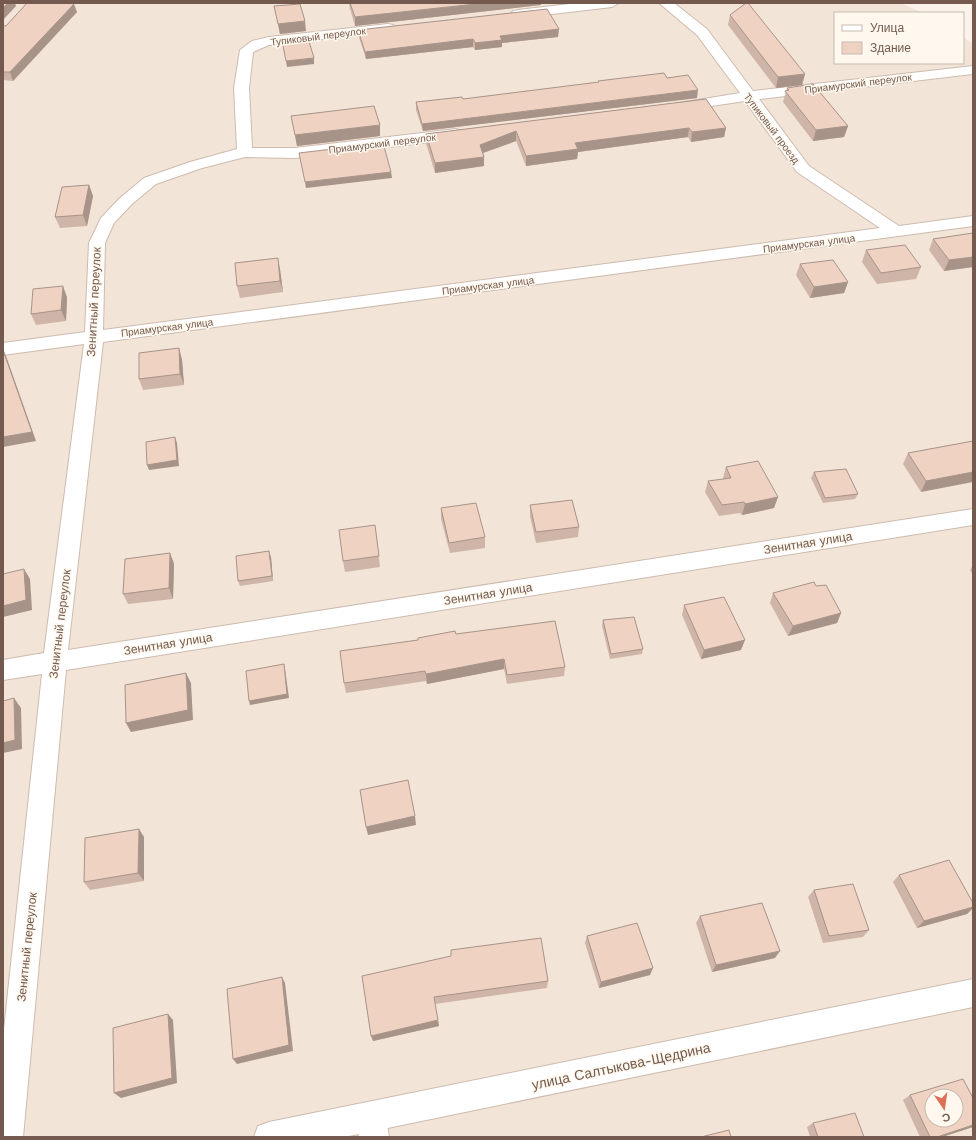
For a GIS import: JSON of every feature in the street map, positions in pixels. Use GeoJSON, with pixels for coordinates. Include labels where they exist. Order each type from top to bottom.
{"type":"FeatureCollection","features":[{"type":"Feature","properties":{"kind":"street"},"geometry":{"type":"LineString","coordinates":[[503,15],[612,3]]}},
{"type":"Feature","properties":{"kind":"street","name":"Тупиковый проезд"},"geometry":{"type":"LineString","coordinates":[[666,3],[702,32],[803,169],[897,232]]}},
{"type":"Feature","properties":{"kind":"street","name":"Тупиковый переулок"},"geometry":{"type":"LineString","coordinates":[[245,152],[242,68],[247,50],[256,44],[269,41],[402,27]]}},
{"type":"Feature","properties":{"kind":"street","name":"Приамурский переулок"},"geometry":{"type":"LineString","coordinates":[[668,108],[748,96],[973,70]]}},
{"type":"Feature","properties":{"kind":"street","name":"Приамурский переулок"},"geometry":{"type":"LineString","coordinates":[[196,165],[245,152],[295,153],[469,132]]}},
{"type":"Feature","properties":{"kind":"street","name":"Зенитный переулок"},"geometry":{"type":"LineString","coordinates":[[8,1137],[55,662],[94,336],[97,243],[107,221],[126,201],[150,181],[196,165]]}},
{"type":"Feature","properties":{"kind":"street","name":"Приамурская улица"},"geometry":{"type":"LineString","coordinates":[[3,349],[973,221]]}},
{"type":"Feature","properties":{"kind":"street","name":"Зенитная улица"},"geometry":{"type":"LineString","coordinates":[[3,670],[973,517]]}},
{"type":"Feature","properties":{"kind":"street","name":"улица Салтыкова-Щедрина"},"geometry":{"type":"LineString","coordinates":[[269,1137],[373,1127],[973,993]]}},
{"type":"Feature","properties":{"kind":"shaded area"},"geometry":{"type":"Polygon","coordinates":[[[3,3],[901,3],[921,12],[834,12],[834,64],[964,64],[964,38],[973,44],[973,1137],[3,1137],[3,3]]]}},
{"type":"Feature","properties":{"kind":"building"},"geometry":{"type":"Polygon","coordinates":[[[3,3],[8,3],[3,8],[3,3]]]}},
{"type":"Feature","properties":{"kind":"building"},"geometry":{"type":"Polygon","coordinates":[[[27,3],[74,4],[10,72],[3,72],[3,26],[6,26],[27,3]]]}},
{"type":"Feature","properties":{"kind":"building"},"geometry":{"type":"Polygon","coordinates":[[[350,3],[485,3],[355,17],[350,3]]]}},
{"type":"Feature","properties":{"kind":"building"},"geometry":{"type":"Polygon","coordinates":[[[748,3],[805,74],[778,77],[730,15],[748,3]]]}},
{"type":"Feature","properties":{"kind":"building"},"geometry":{"type":"Polygon","coordinates":[[[300,4],[305,21],[278,24],[274,6],[300,4]]]}},
{"type":"Feature","properties":{"kind":"building"},"geometry":{"type":"Polygon","coordinates":[[[547,9],[559,29],[500,36],[502,40],[475,43],[473,39],[365,52],[358,30],[547,9]]]}},
{"type":"Feature","properties":{"kind":"building"},"geometry":{"type":"Polygon","coordinates":[[[308,38],[314,58],[286,61],[282,41],[308,38]]]}},
{"type":"Feature","properties":{"kind":"building"},"geometry":{"type":"Polygon","coordinates":[[[664,73],[667,78],[688,75],[698,90],[422,124],[416,102],[462,97],[463,99],[664,73]]]}},
{"type":"Feature","properties":{"kind":"building"},"geometry":{"type":"Polygon","coordinates":[[[813,84],[848,126],[816,130],[785,91],[789,90],[787,88],[813,84]]]}},
{"type":"Feature","properties":{"kind":"building"},"geometry":{"type":"Polygon","coordinates":[[[706,99],[726,128],[692,132],[689,128],[575,143],[578,149],[526,156],[516,131],[480,145],[484,157],[435,163],[426,134],[706,99]]]}},
{"type":"Feature","properties":{"kind":"building"},"geometry":{"type":"Polygon","coordinates":[[[374,106],[380,125],[295,135],[291,116],[374,106]]]}},
{"type":"Feature","properties":{"kind":"building"},"geometry":{"type":"Polygon","coordinates":[[[383,143],[391,172],[305,182],[299,153],[383,143]]]}},
{"type":"Feature","properties":{"kind":"building"},"geometry":{"type":"Polygon","coordinates":[[[89,185],[83,215],[55,217],[62,187],[89,185]]]}},
{"type":"Feature","properties":{"kind":"building"},"geometry":{"type":"Polygon","coordinates":[[[973,233],[973,257],[949,260],[933,239],[973,233]]]}},
{"type":"Feature","properties":{"kind":"building"},"geometry":{"type":"Polygon","coordinates":[[[905,245],[921,267],[881,273],[866,250],[905,245]]]}},
{"type":"Feature","properties":{"kind":"building"},"geometry":{"type":"Polygon","coordinates":[[[278,258],[280,281],[237,286],[235,263],[278,258]]]}},
{"type":"Feature","properties":{"kind":"building"},"geometry":{"type":"Polygon","coordinates":[[[833,260],[848,282],[814,287],[800,264],[833,260]]]}},
{"type":"Feature","properties":{"kind":"building"},"geometry":{"type":"Polygon","coordinates":[[[63,286],[61,310],[31,314],[33,289],[63,286]]]}},
{"type":"Feature","properties":{"kind":"building"},"geometry":{"type":"Polygon","coordinates":[[[179,348],[180,374],[139,379],[139,353],[179,348]]]}},
{"type":"Feature","properties":{"kind":"building"},"geometry":{"type":"Polygon","coordinates":[[[3,350],[32,432],[3,437],[3,350]]]}},
{"type":"Feature","properties":{"kind":"building"},"geometry":{"type":"Polygon","coordinates":[[[175,437],[177,460],[147,465],[146,442],[175,437]]]}},
{"type":"Feature","properties":{"kind":"building"},"geometry":{"type":"Polygon","coordinates":[[[973,441],[973,472],[926,481],[908,453],[973,441]]]}},
{"type":"Feature","properties":{"kind":"building"},"geometry":{"type":"Polygon","coordinates":[[[758,461],[778,497],[745,504],[744,502],[722,505],[708,481],[731,478],[726,467],[758,461]]]}},
{"type":"Feature","properties":{"kind":"building"},"geometry":{"type":"Polygon","coordinates":[[[846,469],[858,494],[825,498],[814,472],[846,469]]]}},
{"type":"Feature","properties":{"kind":"building"},"geometry":{"type":"Polygon","coordinates":[[[572,500],[579,527],[536,532],[530,505],[572,500]]]}},
{"type":"Feature","properties":{"kind":"building"},"geometry":{"type":"Polygon","coordinates":[[[476,503],[485,537],[449,543],[441,508],[476,503]]]}},
{"type":"Feature","properties":{"kind":"building"},"geometry":{"type":"Polygon","coordinates":[[[375,525],[379,556],[343,561],[339,530],[375,525]]]}},
{"type":"Feature","properties":{"kind":"building"},"geometry":{"type":"Polygon","coordinates":[[[269,551],[272,576],[238,581],[236,556],[269,551]]]}},
{"type":"Feature","properties":{"kind":"building"},"geometry":{"type":"Polygon","coordinates":[[[170,553],[169,588],[123,594],[125,559],[170,553]]]}},
{"type":"Feature","properties":{"kind":"building"},"geometry":{"type":"Polygon","coordinates":[[[24,569],[26,600],[3,606],[3,574],[24,569]]]}},
{"type":"Feature","properties":{"kind":"building"},"geometry":{"type":"Polygon","coordinates":[[[814,582],[816,586],[826,585],[841,613],[793,626],[773,593],[814,582]]]}},
{"type":"Feature","properties":{"kind":"building"},"geometry":{"type":"Polygon","coordinates":[[[724,597],[745,640],[704,650],[684,605],[724,597]]]}},
{"type":"Feature","properties":{"kind":"building"},"geometry":{"type":"Polygon","coordinates":[[[634,617],[643,649],[611,654],[603,620],[634,617]]]}},
{"type":"Feature","properties":{"kind":"building"},"geometry":{"type":"Polygon","coordinates":[[[555,621],[565,667],[507,675],[504,659],[426,674],[425,671],[344,683],[340,651],[418,640],[418,638],[455,631],[456,634],[555,621]]]}},
{"type":"Feature","properties":{"kind":"building"},"geometry":{"type":"Polygon","coordinates":[[[284,664],[287,694],[249,701],[246,671],[284,664]]]}},
{"type":"Feature","properties":{"kind":"building"},"geometry":{"type":"Polygon","coordinates":[[[186,673],[188,710],[126,723],[125,685],[186,673]]]}},
{"type":"Feature","properties":{"kind":"building"},"geometry":{"type":"Polygon","coordinates":[[[14,698],[15,740],[3,743],[3,701],[14,698]]]}},
{"type":"Feature","properties":{"kind":"building"},"geometry":{"type":"Polygon","coordinates":[[[408,780],[415,816],[366,827],[360,790],[408,780]]]}},
{"type":"Feature","properties":{"kind":"building"},"geometry":{"type":"Polygon","coordinates":[[[139,829],[138,873],[84,882],[85,838],[139,829]]]}},
{"type":"Feature","properties":{"kind":"building"},"geometry":{"type":"Polygon","coordinates":[[[949,860],[973,903],[973,907],[924,921],[899,875],[949,860]]]}},
{"type":"Feature","properties":{"kind":"building"},"geometry":{"type":"Polygon","coordinates":[[[853,884],[869,930],[829,936],[814,890],[853,884]]]}},
{"type":"Feature","properties":{"kind":"building"},"geometry":{"type":"Polygon","coordinates":[[[762,903],[780,951],[716,965],[700,916],[762,903]]]}},
{"type":"Feature","properties":{"kind":"building"},"geometry":{"type":"Polygon","coordinates":[[[637,923],[653,968],[601,982],[587,936],[637,923]]]}},
{"type":"Feature","properties":{"kind":"building"},"geometry":{"type":"Polygon","coordinates":[[[541,938],[548,981],[434,997],[438,1020],[371,1036],[362,976],[451,956],[451,950],[541,938]]]}},
{"type":"Feature","properties":{"kind":"building"},"geometry":{"type":"Polygon","coordinates":[[[282,977],[289,1045],[233,1059],[227,989],[282,977]]]}},
{"type":"Feature","properties":{"kind":"building"},"geometry":{"type":"Polygon","coordinates":[[[168,1014],[172,1078],[114,1093],[113,1028],[168,1014]]]}},
{"type":"Feature","properties":{"kind":"building"},"geometry":{"type":"Polygon","coordinates":[[[963,1079],[973,1098],[973,1125],[964,1128],[964,1088],[933,1088],[963,1079]]]}},
{"type":"Feature","properties":{"kind":"building"},"geometry":{"type":"Polygon","coordinates":[[[924,1091],[924,1124],[910,1095],[924,1091]]]}},
{"type":"Feature","properties":{"kind":"building"},"geometry":{"type":"Polygon","coordinates":[[[855,1113],[864,1137],[818,1137],[813,1123],[855,1113]]]}},
{"type":"Feature","properties":{"kind":"building"},"geometry":{"type":"Polygon","coordinates":[[[926,1128],[964,1128],[937,1137],[930,1137],[926,1128]]]}},
{"type":"Feature","properties":{"kind":"building"},"geometry":{"type":"Polygon","coordinates":[[[729,1130],[731,1137],[701,1137],[729,1130]]]}}]}
